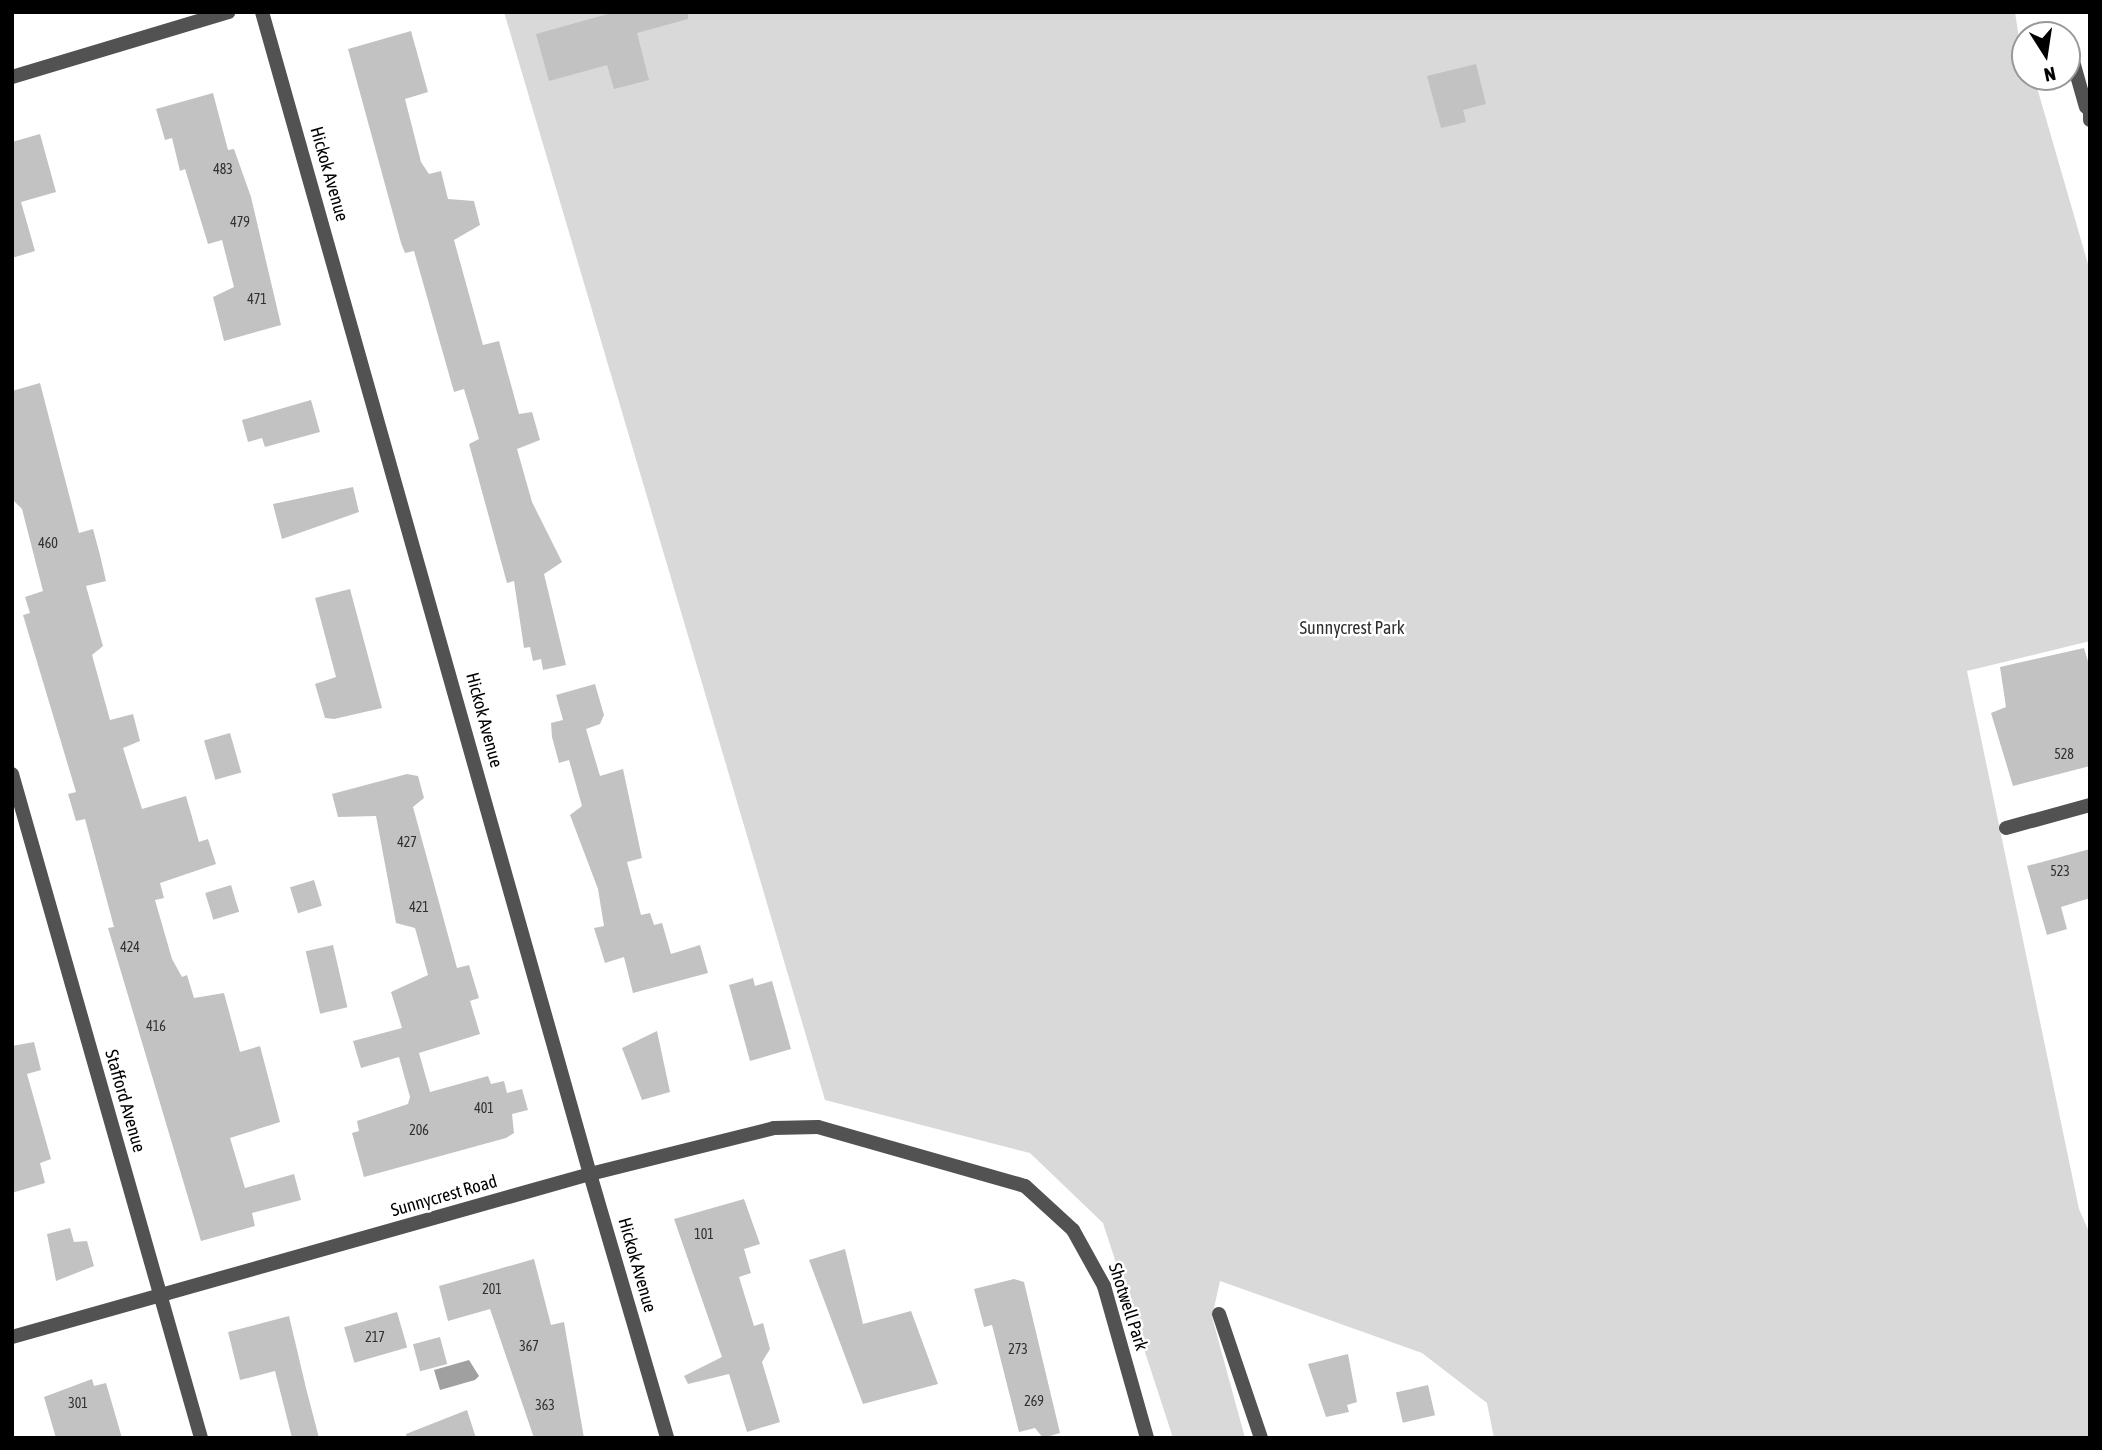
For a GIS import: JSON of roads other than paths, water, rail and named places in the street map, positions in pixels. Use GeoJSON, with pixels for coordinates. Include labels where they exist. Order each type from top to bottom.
{"type":"FeatureCollection","features":[{"type":"Feature","properties":{"kind":"street"},"geometry":{"type":"LineString","coordinates":[[12,77],[228,12]]}},
{"type":"Feature","properties":{"kind":"street","name":"Hickok Avenue"},"geometry":{"type":"LineString","coordinates":[[262,12],[667,1438]]}},
{"type":"Feature","properties":{"kind":"street"},"geometry":{"type":"LineString","coordinates":[[2081,86],[2089,111]]}},
{"type":"Feature","properties":{"kind":"street","name":"Stafford Avenue"},"geometry":{"type":"LineString","coordinates":[[12,774],[201,1438]]}},
{"type":"Feature","properties":{"kind":"street"},"geometry":{"type":"LineString","coordinates":[[2006,828],[2090,805]]}},
{"type":"Feature","properties":{"kind":"street","name":"Sunnycrest Road"},"geometry":{"type":"LineString","coordinates":[[12,1337],[590,1174],[774,1128],[818,1127],[890,1144]]}},
{"type":"Feature","properties":{"kind":"street","name":"Shotwell Park"},"geometry":{"type":"LineString","coordinates":[[890,1144],[1025,1186],[1073,1230],[1104,1286],[1147,1438]]}},
{"type":"Feature","properties":{"kind":"street"},"geometry":{"type":"LineString","coordinates":[[1219,1314],[1261,1438]]}},
{"type":"Feature","properties":{"kind":"park label","name":"Sunnycrest Park"},"geometry":{"type":"Point","coordinates":[1352,628]}}]}
